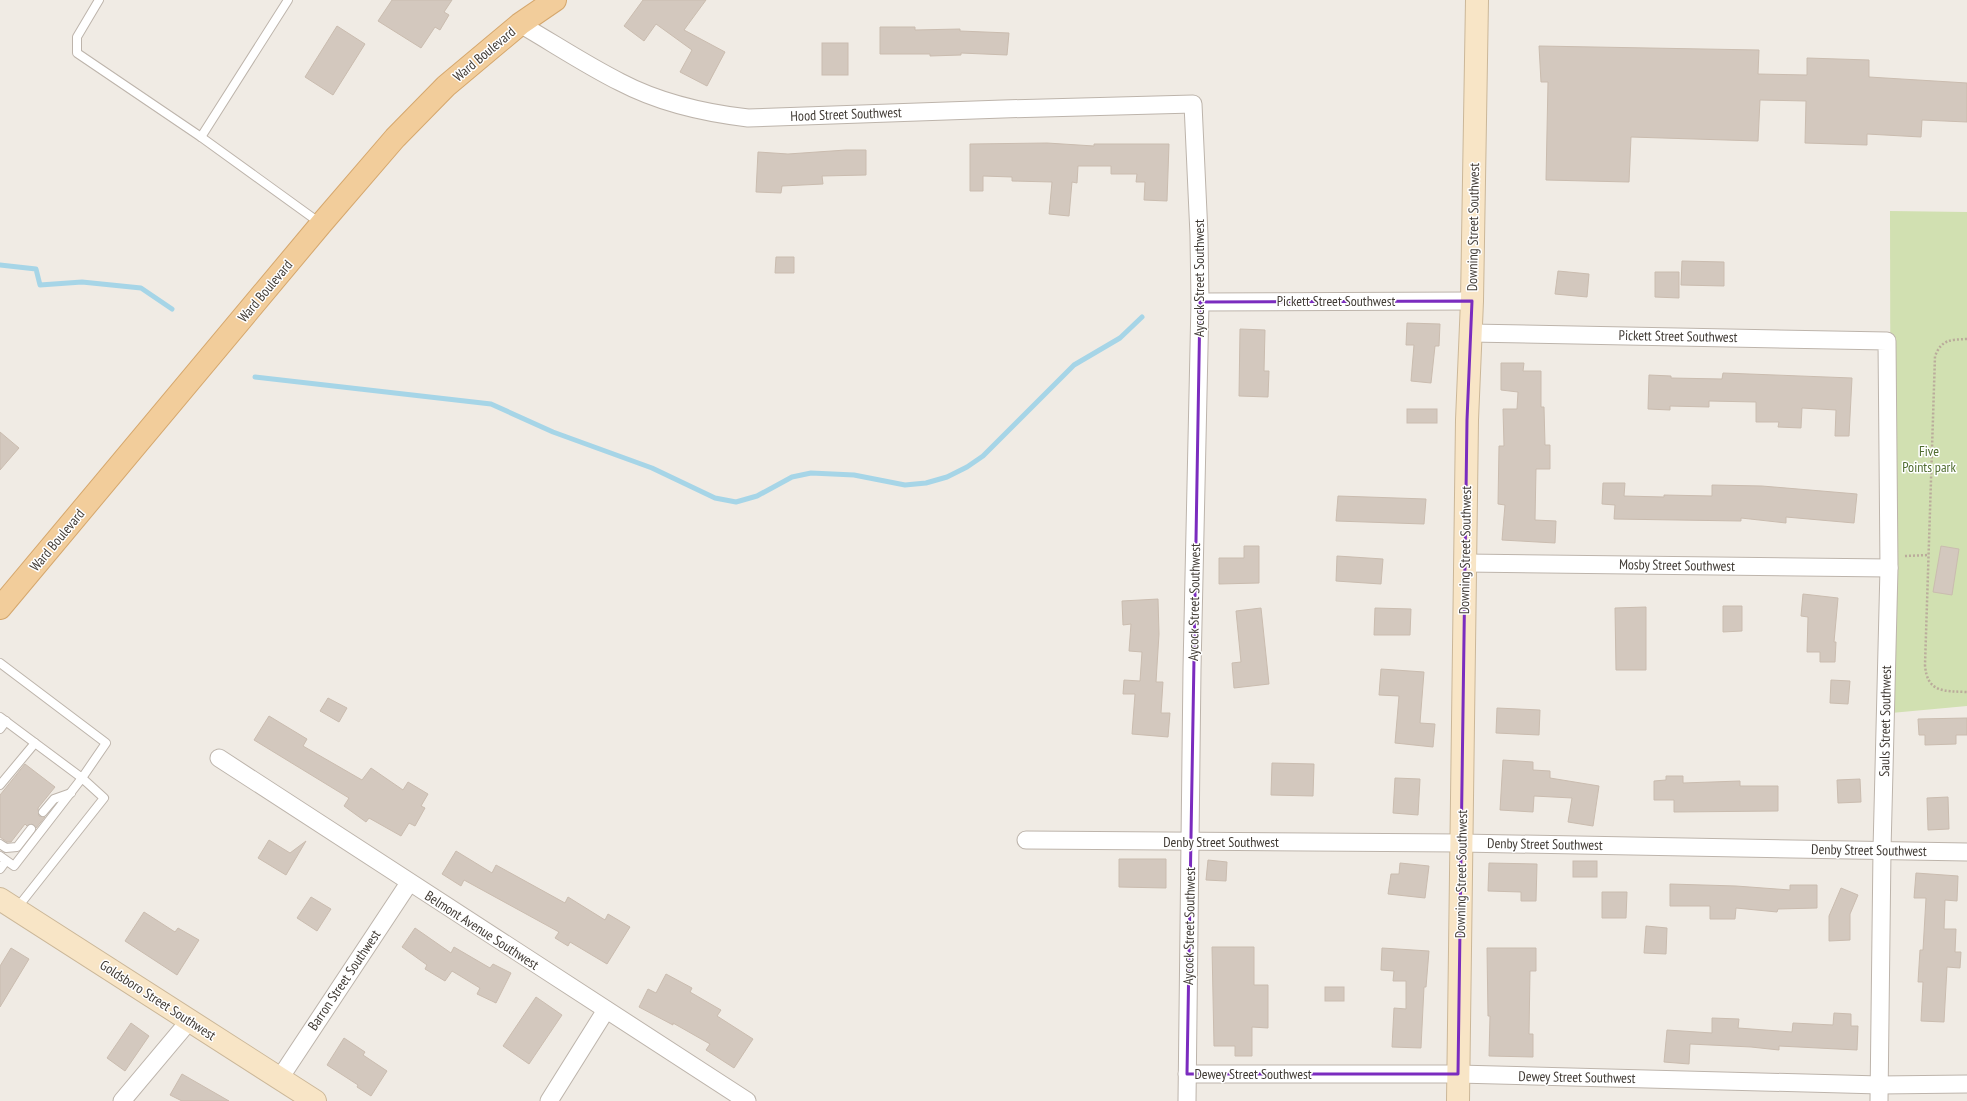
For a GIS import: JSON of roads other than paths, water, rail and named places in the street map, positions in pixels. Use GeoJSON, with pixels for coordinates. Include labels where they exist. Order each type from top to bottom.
{"type":"FeatureCollection","features":[{"type":"Feature","properties":{"kind":"main road","name":"Ward Boulevard"},"geometry":{"type":"LineString","coordinates":[[0,608],[321,224],[395,138],[446,86],[520,24],[554,0]]}},
{"type":"Feature","properties":{"kind":"street","name":"Downing Street Southwest"},"geometry":{"type":"LineString","coordinates":[[1458,1101],[1467,420],[1472,302],[1477,0]]}},
{"type":"Feature","properties":{"kind":"street","name":"Hood Street Southwest"},"geometry":{"type":"LineString","coordinates":[[520,24],[620,83],[662,99],[719,115],[748,118],[1003,108],[1193,104]]}},
{"type":"Feature","properties":{"kind":"street","name":"Aycock Street Southwest"},"geometry":{"type":"LineString","coordinates":[[1187,1101],[1190,842],[1200,302],[1200,235],[1193,104]]}},
{"type":"Feature","properties":{"kind":"street","name":"Pickett Street Southwest"},"geometry":{"type":"LineString","coordinates":[[1200,302],[1472,302]]}},
{"type":"Feature","properties":{"kind":"street","name":"Pickett Street Southwest"},"geometry":{"type":"LineString","coordinates":[[1470,333],[1887,341]]}},
{"type":"Feature","properties":{"kind":"street","name":"Sauls Street Southwest"},"geometry":{"type":"LineString","coordinates":[[1880,1093],[1882,850],[1889,562],[1887,341]]}},
{"type":"Feature","properties":{"kind":"street","name":"Mosby Street Southwest"},"geometry":{"type":"LineString","coordinates":[[1465,562],[1889,562]]}},
{"type":"Feature","properties":{"kind":"street","name":"Belmont Avenue Southwest"},"geometry":{"type":"LineString","coordinates":[[219,758],[409,883],[747,1101]]}},
{"type":"Feature","properties":{"kind":"street","name":"Denby Street Southwest"},"geometry":{"type":"LineString","coordinates":[[1026,840],[1462,843],[1967,852]]}},
{"type":"Feature","properties":{"kind":"street","name":"Barron Street Southwest"},"geometry":{"type":"LineString","coordinates":[[280,1078],[409,883]]}},
{"type":"Feature","properties":{"kind":"street","name":"Goldsboro Street Southwest"},"geometry":{"type":"LineString","coordinates":[[8,904],[316,1101]]}},
{"type":"Feature","properties":{"kind":"street"},"geometry":{"type":"LineString","coordinates":[[549,1101],[606,1010]]}},
{"type":"Feature","properties":{"kind":"street"},"geometry":{"type":"LineString","coordinates":[[122,1101],[190,1020]]}},
{"type":"Feature","properties":{"kind":"street","name":"Dewey Street Southwest"},"geometry":{"type":"LineString","coordinates":[[1187,1074],[1458,1074],[1880,1093],[1967,1084]]}},
{"type":"Feature","properties":{"kind":"lane"},"geometry":{"type":"LineString","coordinates":[[100,0],[78,37],[77,53],[201,137],[321,224]]}},
{"type":"Feature","properties":{"kind":"lane"},"geometry":{"type":"LineString","coordinates":[[201,137],[288,0]]}},
{"type":"Feature","properties":{"kind":"lane"},"geometry":{"type":"LineString","coordinates":[[0,663],[106,743],[71,793],[14,866],[3,858],[0,869]]}},
{"type":"Feature","properties":{"kind":"lane"},"geometry":{"type":"LineString","coordinates":[[0,728],[3,719],[82,778],[104,798],[8,904]]}},
{"type":"Feature","properties":{"kind":"lane"},"geometry":{"type":"LineString","coordinates":[[0,784],[35,742]]}},
{"type":"Feature","properties":{"kind":"lane"},"geometry":{"type":"LineString","coordinates":[[43,812],[54,799],[71,793]]}},
{"type":"Feature","properties":{"kind":"lane"},"geometry":{"type":"LineString","coordinates":[[0,844],[6,848],[18,847],[31,829]]}},
{"type":"Feature","properties":{"kind":"waterway"},"geometry":{"type":"LineString","coordinates":[[0,265],[36,269],[40,285],[82,282],[141,288],[172,309]]}},
{"type":"Feature","properties":{"kind":"waterway"},"geometry":{"type":"LineString","coordinates":[[255,377],[491,404],[553,432],[652,468],[715,498],[736,502],[757,496],[792,477],[811,473],[854,475],[905,485],[926,483],[947,477],[967,467],[983,456],[1074,365],[1120,338],[1142,317]]}},
{"type":"Feature","properties":{"kind":"park label","name":"Five Points park"},"geometry":{"type":"Point","coordinates":[1929,460]}}]}
